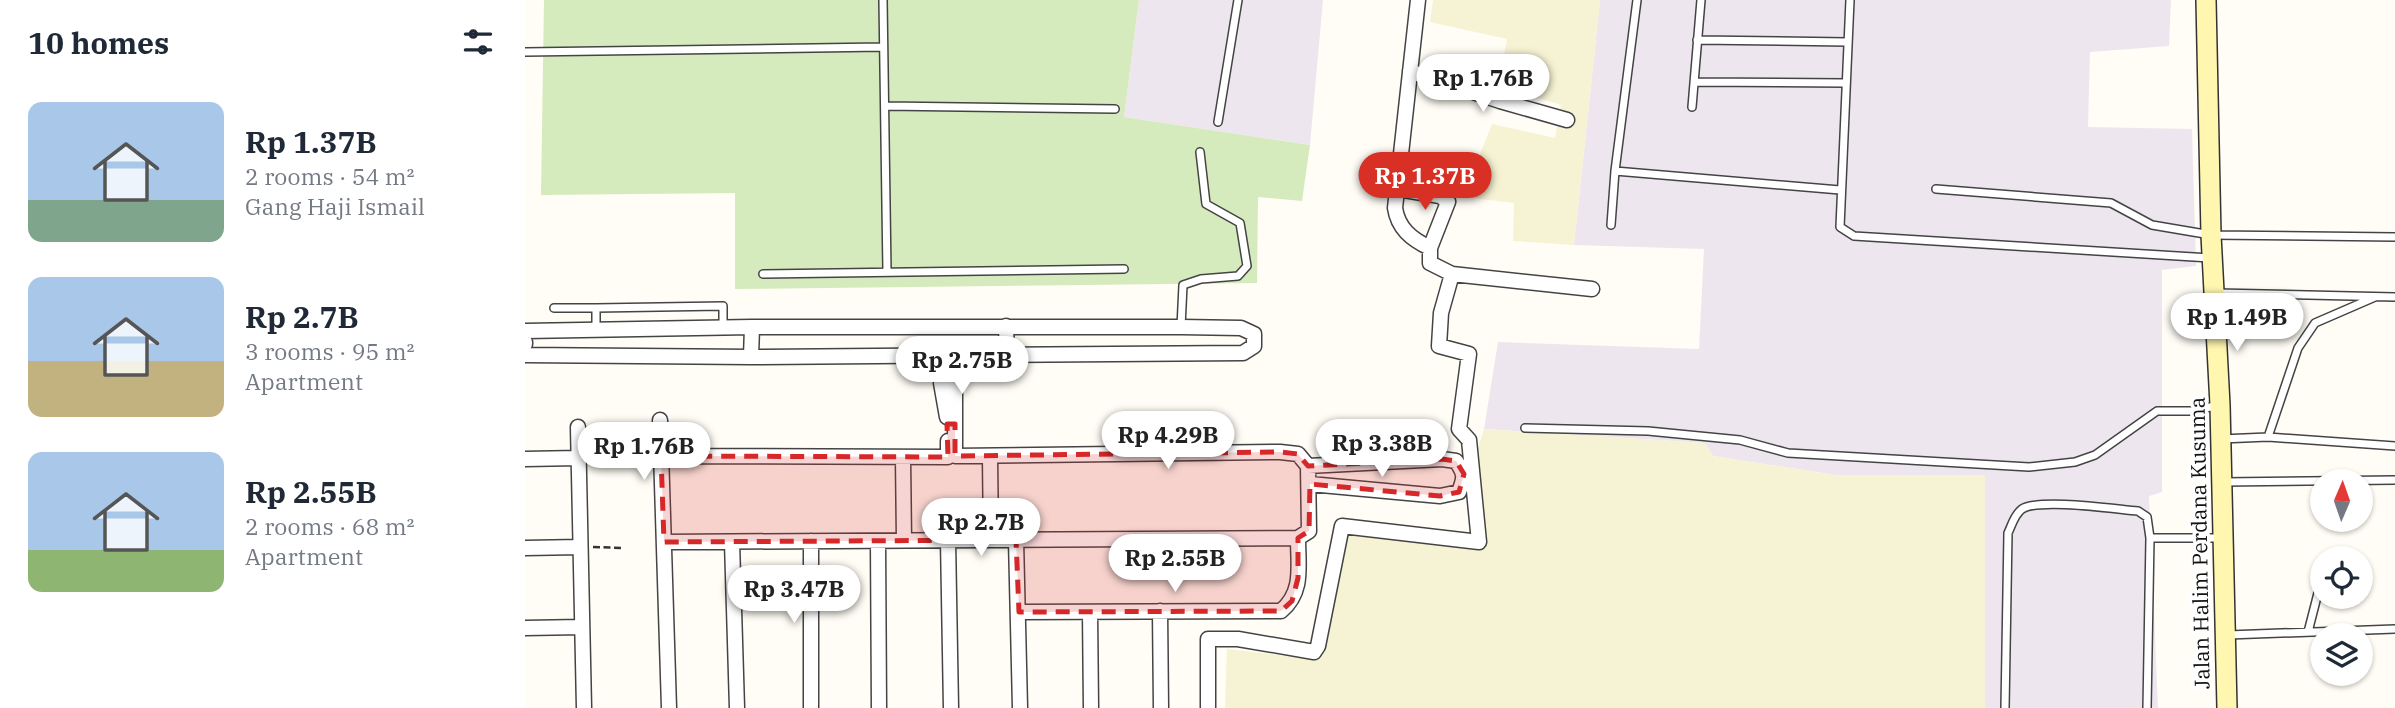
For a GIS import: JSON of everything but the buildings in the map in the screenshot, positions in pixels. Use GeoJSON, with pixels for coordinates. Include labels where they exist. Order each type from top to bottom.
{"type":"FeatureCollection","features":[{"type":"Feature","properties":{"kind":"main road","name":"Jalan Halim Perdana Kusuma"},"geometry":{"type":"LineString","coordinates":[[2206,0],[2227,708]]}},
{"type":"Feature","properties":{"kind":"street"},"geometry":{"type":"LineString","coordinates":[[1418,0],[1395,208],[1397,223],[1415,241],[1430,248]]}},
{"type":"Feature","properties":{"kind":"street"},"geometry":{"type":"LineString","coordinates":[[1410,71],[1567,120]]}},
{"type":"Feature","properties":{"kind":"street"},"geometry":{"type":"LineString","coordinates":[[1398,189],[1440,196],[1448,202],[1430,248],[1430,263],[1452,274],[1592,289]]}},
{"type":"Feature","properties":{"kind":"street"},"geometry":{"type":"LineString","coordinates":[[1208,708],[1208,639],[1238,639],[1314,652],[1318,646],[1342,526],[1479,542],[1469,440],[1459,429],[1469,354],[1439,346],[1441,313],[1452,274]]}},
{"type":"Feature","properties":{"kind":"street"},"geometry":{"type":"LineString","coordinates":[[1006,326],[1007,355]]}},
{"type":"Feature","properties":{"kind":"street"},"geometry":{"type":"LineString","coordinates":[[525,331],[1006,326],[1241,328],[1254,334],[1254,346],[1243,352],[751,357],[525,355]]}},
{"type":"Feature","properties":{"kind":"street"},"geometry":{"type":"LineString","coordinates":[[751,357],[752,327]]}},
{"type":"Feature","properties":{"kind":"street"},"geometry":{"type":"LineString","coordinates":[[664,542],[1298,538],[1309,531],[1308,466],[1298,454],[1280,452],[955,456],[948,355]]}},
{"type":"Feature","properties":{"kind":"street"},"geometry":{"type":"LineString","coordinates":[[660,420],[669,708]]}},
{"type":"Feature","properties":{"kind":"street"},"geometry":{"type":"LineString","coordinates":[[661,456],[948,457],[951,424]]}},
{"type":"Feature","properties":{"kind":"street"},"geometry":{"type":"LineString","coordinates":[[577,427],[585,708]]}},
{"type":"Feature","properties":{"kind":"street"},"geometry":{"type":"LineString","coordinates":[[990,457],[991,540]]}},
{"type":"Feature","properties":{"kind":"street"},"geometry":{"type":"LineString","coordinates":[[525,459],[578,458]]}},
{"type":"Feature","properties":{"kind":"street"},"geometry":{"type":"LineString","coordinates":[[903,458],[904,541]]}},
{"type":"Feature","properties":{"kind":"street"},"geometry":{"type":"LineString","coordinates":[[1308,466],[1442,459],[1456,461],[1465,479],[1459,492],[1440,496],[1310,484]]}},
{"type":"Feature","properties":{"kind":"street"},"geometry":{"type":"LineString","coordinates":[[1019,612],[1281,611],[1292,601],[1299,578],[1298,538]]}},
{"type":"Feature","properties":{"kind":"street"},"geometry":{"type":"LineString","coordinates":[[948,540],[951,708]]}},
{"type":"Feature","properties":{"kind":"street"},"geometry":{"type":"LineString","coordinates":[[1016,540],[1020,708]]}},
{"type":"Feature","properties":{"kind":"street"},"geometry":{"type":"LineString","coordinates":[[811,541],[811,708]]}},
{"type":"Feature","properties":{"kind":"street"},"geometry":{"type":"LineString","coordinates":[[878,541],[879,708]]}},
{"type":"Feature","properties":{"kind":"street"},"geometry":{"type":"LineString","coordinates":[[732,542],[737,708]]}},
{"type":"Feature","properties":{"kind":"street"},"geometry":{"type":"LineString","coordinates":[[525,548],[580,547]]}},
{"type":"Feature","properties":{"kind":"street"},"geometry":{"type":"LineString","coordinates":[[1160,611],[1161,708]]}},
{"type":"Feature","properties":{"kind":"street"},"geometry":{"type":"LineString","coordinates":[[1090,612],[1091,708]]}},
{"type":"Feature","properties":{"kind":"street"},"geometry":{"type":"LineString","coordinates":[[525,628],[581,627]]}},
{"type":"Feature","properties":{"kind":"lane"},"geometry":{"type":"LineString","coordinates":[[883,0],[887,272]]}},
{"type":"Feature","properties":{"kind":"lane"},"geometry":{"type":"LineString","coordinates":[[1218,122],[1238,0]]}},
{"type":"Feature","properties":{"kind":"lane"},"geometry":{"type":"LineString","coordinates":[[1611,225],[1615,171],[1637,0]]}},
{"type":"Feature","properties":{"kind":"lane"},"geometry":{"type":"LineString","coordinates":[[1692,107],[1701,0]]}},
{"type":"Feature","properties":{"kind":"lane"},"geometry":{"type":"LineString","coordinates":[[1850,0],[1840,227],[1854,236],[2213,258]]}},
{"type":"Feature","properties":{"kind":"lane"},"geometry":{"type":"LineString","coordinates":[[1697,40],[1848,42]]}},
{"type":"Feature","properties":{"kind":"lane"},"geometry":{"type":"LineString","coordinates":[[525,52],[883,47]]}},
{"type":"Feature","properties":{"kind":"lane"},"geometry":{"type":"LineString","coordinates":[[1694,82],[1845,83]]}},
{"type":"Feature","properties":{"kind":"lane"},"geometry":{"type":"LineString","coordinates":[[885,106],[1115,109]]}},
{"type":"Feature","properties":{"kind":"lane"},"geometry":{"type":"LineString","coordinates":[[1181,327],[1182,285],[1201,279],[1238,276],[1247,266],[1240,223],[1206,204],[1199,152]]}},
{"type":"Feature","properties":{"kind":"lane"},"geometry":{"type":"LineString","coordinates":[[1615,171],[1840,190]]}},
{"type":"Feature","properties":{"kind":"lane"},"geometry":{"type":"LineString","coordinates":[[1936,189],[2111,203],[2153,225],[2211,235],[2395,237]]}},
{"type":"Feature","properties":{"kind":"lane"},"geometry":{"type":"LineString","coordinates":[[763,274],[1124,269]]}},
{"type":"Feature","properties":{"kind":"lane"},"geometry":{"type":"LineString","coordinates":[[2214,293],[2395,297]]}},
{"type":"Feature","properties":{"kind":"lane"},"geometry":{"type":"LineString","coordinates":[[2268,437],[2298,348],[2315,323],[2375,297]]}},
{"type":"Feature","properties":{"kind":"lane"},"geometry":{"type":"LineString","coordinates":[[554,308],[723,306],[723,328]]}},
{"type":"Feature","properties":{"kind":"lane"},"geometry":{"type":"LineString","coordinates":[[596,308],[596,330]]}},
{"type":"Feature","properties":{"kind":"lane"},"geometry":{"type":"LineString","coordinates":[[1525,428],[1648,431],[1740,440],[1788,453],[2029,467],[2075,462],[2095,455],[2157,411],[2193,411],[2220,405]]}},
{"type":"Feature","properties":{"kind":"lane"},"geometry":{"type":"LineString","coordinates":[[2220,439],[2268,437],[2395,446]]}},
{"type":"Feature","properties":{"kind":"lane"},"geometry":{"type":"LineString","coordinates":[[2220,482],[2395,480]]}},
{"type":"Feature","properties":{"kind":"lane"},"geometry":{"type":"LineString","coordinates":[[2005,708],[2008,533],[2015,516],[2022,509],[2039,504],[2138,511],[2147,517],[2150,538],[2147,708]]}},
{"type":"Feature","properties":{"kind":"lane"},"geometry":{"type":"LineString","coordinates":[[2150,538],[2222,538]]}},
{"type":"Feature","properties":{"kind":"lane"},"geometry":{"type":"LineString","coordinates":[[2308,632],[2314,609]]}},
{"type":"Feature","properties":{"kind":"lane"},"geometry":{"type":"LineString","coordinates":[[2225,635],[2395,629]]}},
{"type":"Feature","properties":{"kind":"path"},"geometry":{"type":"LineString","coordinates":[[580,547],[624,548]]}},
{"type":"Feature","properties":{"kind":"highlighted area"},"geometry":{"type":"Polygon","coordinates":[[[947,424],[955,424],[955,456],[1280,452],[1298,454],[1308,466],[1442,459],[1456,461],[1464,474],[1459,492],[1440,496],[1310,484],[1309,531],[1298,538],[1298,578],[1292,601],[1281,611],[1019,612],[1016,540],[664,542],[661,456],[948,457],[947,424]]]}},
{"type":"Feature","properties":{"kind":"shaded area"},"geometry":{"type":"Polygon","coordinates":[[[1139,0],[1323,0],[1310,145],[1124,117],[1139,0]]]}},
{"type":"Feature","properties":{"kind":"shaded area"},"geometry":{"type":"Polygon","coordinates":[[[1433,0],[1600,0],[1574,245],[1513,241],[1514,203],[1463,197],[1492,124],[1555,138],[1561,105],[1498,85],[1507,39],[1430,22],[1433,0]]]}},
{"type":"Feature","properties":{"kind":"shaded area"},"geometry":{"type":"Polygon","coordinates":[[[1600,0],[2171,0],[2169,46],[2090,52],[2088,127],[2192,129],[2196,266],[2162,270],[2162,492],[2149,496],[2158,708],[1985,708],[1985,475],[1835,475],[1713,456],[1705,443],[1484,429],[1498,342],[1699,349],[1704,249],[1574,245],[1600,0]]]}},
{"type":"Feature","properties":{"kind":"shaded area"},"geometry":{"type":"Polygon","coordinates":[[[1484,429],[1705,443],[1713,456],[1835,475],[1985,475],[1985,708],[1225,708],[1227,649],[1320,660],[1345,527],[1483,546],[1477,451],[1484,429]]]}},
{"type":"Feature","properties":{"kind":"green space"},"geometry":{"type":"Polygon","coordinates":[[[544,0],[1139,0],[1124,117],[1310,145],[1302,201],[1258,197],[1257,283],[735,289],[735,193],[541,195],[544,0]]]}}]}
